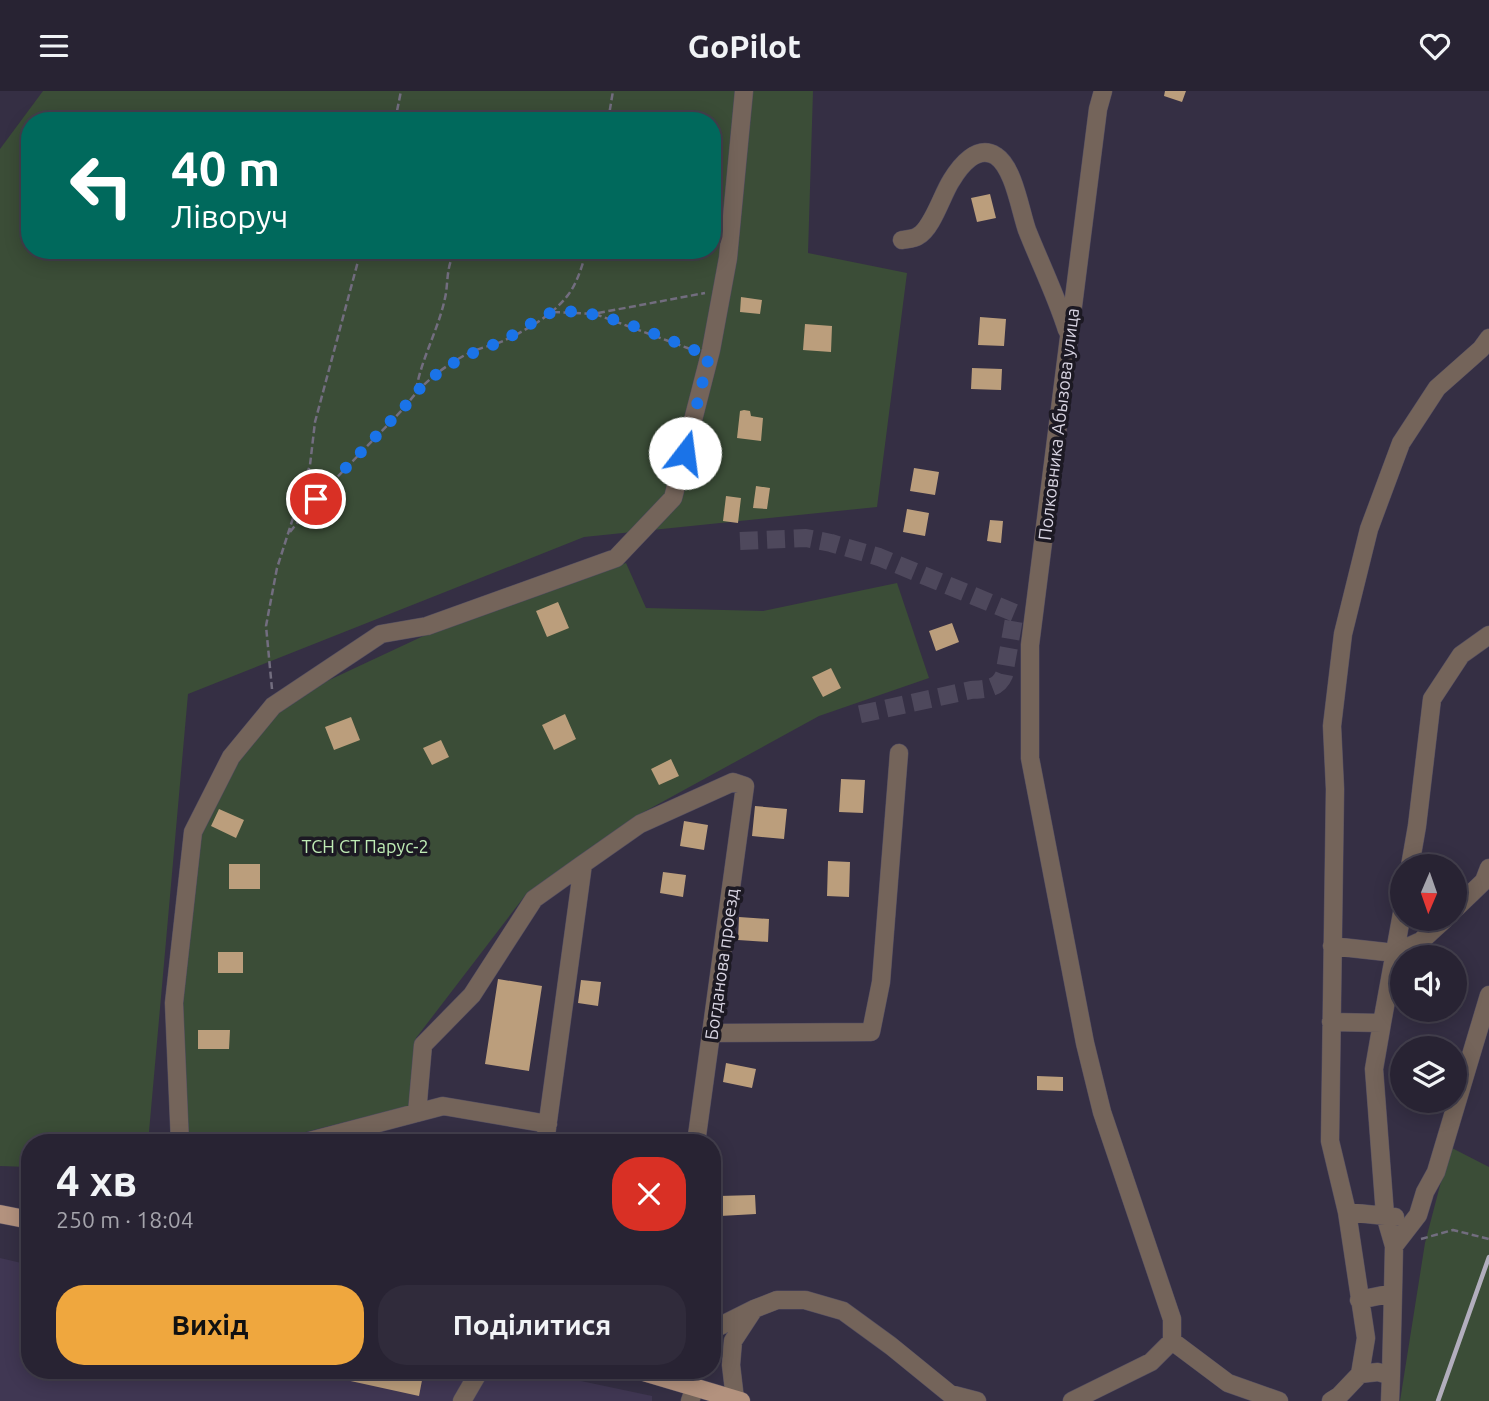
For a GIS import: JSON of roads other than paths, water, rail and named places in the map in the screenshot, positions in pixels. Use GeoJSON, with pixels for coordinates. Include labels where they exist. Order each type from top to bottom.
{"type":"FeatureCollection","features":[{"type":"Feature","properties":{"kind":"main road"},"geometry":{"type":"LineString","coordinates":[[0,1214],[21,1218]]}},
{"type":"Feature","properties":{"kind":"main road"},"geometry":{"type":"LineString","coordinates":[[658,1379],[693,1394],[738,1400]]}},
{"type":"Feature","properties":{"kind":"street"},"geometry":{"type":"LineString","coordinates":[[180,1134],[174,1003],[192,832],[231,757],[274,706],[381,634],[427,627],[616,558],[673,498],[709,356],[728,258],[744,91]]}},
{"type":"Feature","properties":{"kind":"street","name":"Полковника Абызова улица"},"geometry":{"type":"LineString","coordinates":[[1103,91],[1098,109],[1030,645],[1030,758],[1088,1055],[1102,1112],[1172,1319],[1172,1341]]}},
{"type":"Feature","properties":{"kind":"street"},"geometry":{"type":"LineString","coordinates":[[902,240],[918,236],[926,229],[952,180],[971,156],[986,152],[998,157],[1011,177],[1027,229],[1055,291],[1069,336]]}},
{"type":"Feature","properties":{"kind":"street"},"geometry":{"type":"LineString","coordinates":[[1331,1401],[1360,1374],[1366,1338],[1347,1212],[1330,1141],[1335,789],[1332,726],[1343,634],[1366,542],[1401,443],[1437,388],[1486,344]]}},
{"type":"Feature","properties":{"kind":"street"},"geometry":{"type":"LineString","coordinates":[[1412,854],[1432,699],[1461,655],[1489,635]]}},
{"type":"Feature","properties":{"kind":"street"},"geometry":{"type":"LineString","coordinates":[[711,1033],[871,1032],[880,982],[899,753]]}},
{"type":"Feature","properties":{"kind":"street","name":"Богданова проезд"},"geometry":{"type":"LineString","coordinates":[[583,864],[640,824],[733,782],[745,786],[697,1134]]}},
{"type":"Feature","properties":{"kind":"street"},"geometry":{"type":"LineString","coordinates":[[417,1113],[423,1045],[472,995],[534,899],[583,864]]}},
{"type":"Feature","properties":{"kind":"street"},"geometry":{"type":"LineString","coordinates":[[546,1134],[583,864]]}},
{"type":"Feature","properties":{"kind":"street"},"geometry":{"type":"LineString","coordinates":[[1467,897],[1487,876]]}},
{"type":"Feature","properties":{"kind":"street"},"geometry":{"type":"LineString","coordinates":[[1412,945],[1432,931]]}},
{"type":"Feature","properties":{"kind":"street"},"geometry":{"type":"LineString","coordinates":[[1332,946],[1390,952]]}},
{"type":"Feature","properties":{"kind":"street"},"geometry":{"type":"LineString","coordinates":[[1390,980],[1374,1069],[1385,1215],[1394,1246],[1390,1401]]}},
{"type":"Feature","properties":{"kind":"street"},"geometry":{"type":"LineString","coordinates":[[1394,1246],[1418,1215],[1425,1192],[1436,1172],[1489,995]]}},
{"type":"Feature","properties":{"kind":"street"},"geometry":{"type":"LineString","coordinates":[[1331,1023],[1382,1023]]}},
{"type":"Feature","properties":{"kind":"street"},"geometry":{"type":"LineString","coordinates":[[336,1134],[443,1106],[548,1124]]}},
{"type":"Feature","properties":{"kind":"street"},"geometry":{"type":"LineString","coordinates":[[1347,1212],[1385,1215],[1404,1220],[1418,1215]]}},
{"type":"Feature","properties":{"kind":"street"},"geometry":{"type":"LineString","coordinates":[[1359,1300],[1393,1293]]}},
{"type":"Feature","properties":{"kind":"street"},"geometry":{"type":"LineString","coordinates":[[721,1326],[777,1300],[805,1300],[843,1311],[950,1394],[977,1401]]}},
{"type":"Feature","properties":{"kind":"street"},"geometry":{"type":"LineString","coordinates":[[738,1400],[731,1365],[733,1341],[754,1309]]}},
{"type":"Feature","properties":{"kind":"street"},"geometry":{"type":"LineString","coordinates":[[1072,1401],[1151,1362],[1172,1341],[1228,1383],[1279,1401]]}},
{"type":"Feature","properties":{"kind":"street"},"geometry":{"type":"LineString","coordinates":[[1360,1374],[1378,1372],[1391,1375]]}},
{"type":"Feature","properties":{"kind":"street"},"geometry":{"type":"LineString","coordinates":[[462,1401],[475,1379]]}},
{"type":"Feature","properties":{"kind":"tunnel"},"geometry":{"type":"LineString","coordinates":[[740,541],[806,538],[831,543],[879,557],[1015,613],[1004,675],[995,686],[852,716]]}},
{"type":"Feature","properties":{"kind":"railway"},"geometry":{"type":"LineString","coordinates":[[1438,1401],[1489,1257]]}},
{"type":"Feature","properties":{"kind":"park label","name":"ТСН СТ Парус-2"},"geometry":{"type":"Point","coordinates":[365,846]}}]}
